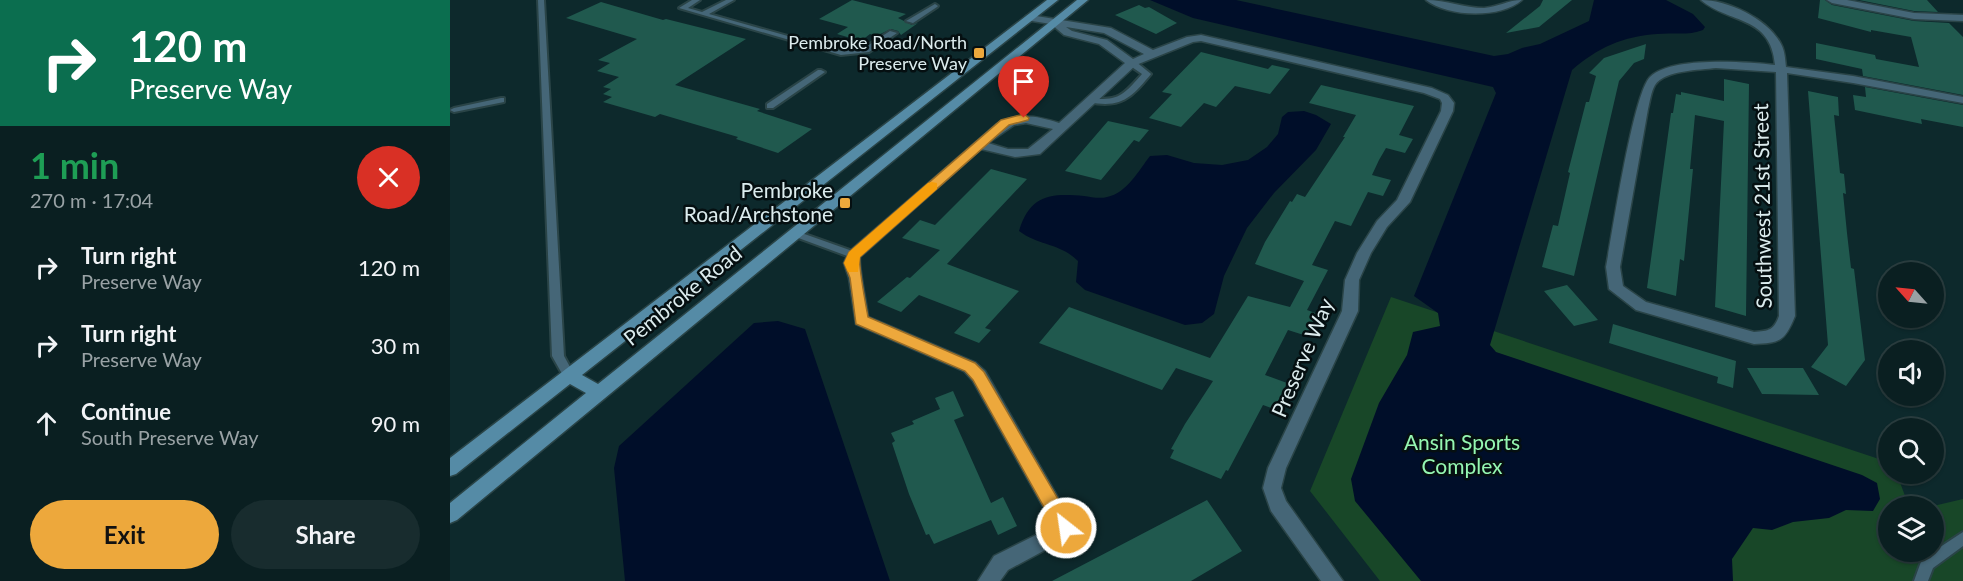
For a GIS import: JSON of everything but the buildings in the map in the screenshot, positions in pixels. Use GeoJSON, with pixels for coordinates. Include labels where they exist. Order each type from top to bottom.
{"type":"FeatureCollection","features":[{"type":"Feature","properties":{"kind":"main road","name":"Pembroke Road"},"geometry":{"type":"LineString","coordinates":[[450,468],[1053,0]]}},
{"type":"Feature","properties":{"kind":"main road","name":"Pembroke Road"},"geometry":{"type":"LineString","coordinates":[[450,514],[1083,0]]}},
{"type":"Feature","properties":{"kind":"main road"},"geometry":{"type":"LineString","coordinates":[[569,376],[600,393]]}},
{"type":"Feature","properties":{"kind":"street"},"geometry":{"type":"LineString","coordinates":[[1431,0],[1473,10],[1493,11],[1508,7],[1517,0]]}},
{"type":"Feature","properties":{"kind":"street","name":"Southwest 21st Street"},"geometry":{"type":"LineString","coordinates":[[1706,0],[1762,29],[1774,40],[1779,51],[1781,70],[1787,315],[1782,328],[1773,338],[1754,338],[1641,306],[1616,289],[1613,267],[1647,88],[1656,77],[1668,71],[1694,67],[1781,70]]}},
{"type":"Feature","properties":{"kind":"street"},"geometry":{"type":"LineString","coordinates":[[1832,0],[1914,16],[1963,18]]}},
{"type":"Feature","properties":{"kind":"street"},"geometry":{"type":"LineString","coordinates":[[1030,18],[1056,24],[1092,26],[1127,39],[1153,55]]}},
{"type":"Feature","properties":{"kind":"street"},"geometry":{"type":"LineString","coordinates":[[1056,24],[1068,33],[1102,42],[1132,63]]}},
{"type":"Feature","properties":{"kind":"street","name":"Preserve Way"},"geometry":{"type":"LineString","coordinates":[[979,144],[1025,155],[1036,152],[1132,63],[1191,39],[1201,38],[1428,90],[1444,97],[1448,103],[1447,111],[1403,202],[1382,224],[1364,253],[1352,280],[1350,311],[1274,478],[1272,488],[1278,505],[1333,581]]}},
{"type":"Feature","properties":{"kind":"street"},"geometry":{"type":"LineString","coordinates":[[1109,47],[1127,39]]}},
{"type":"Feature","properties":{"kind":"street"},"geometry":{"type":"LineString","coordinates":[[1781,70],[1857,79],[1963,100]]}},
{"type":"Feature","properties":{"kind":"street"},"geometry":{"type":"LineString","coordinates":[[988,581],[1001,563],[1066,528],[979,376],[970,367],[861,320],[856,278],[851,263],[854,255],[1005,123],[1014,119],[1031,118],[1063,128]]}},
{"type":"Feature","properties":{"kind":"lane"},"geometry":{"type":"LineString","coordinates":[[541,0],[558,356],[569,376]]}},
{"type":"Feature","properties":{"kind":"lane"},"geometry":{"type":"LineString","coordinates":[[697,0],[682,8],[841,53],[866,50],[893,33]]}},
{"type":"Feature","properties":{"kind":"lane"},"geometry":{"type":"LineString","coordinates":[[703,14],[731,0]]}},
{"type":"Feature","properties":{"kind":"lane"},"geometry":{"type":"LineString","coordinates":[[910,21],[935,6]]}},
{"type":"Feature","properties":{"kind":"lane"},"geometry":{"type":"LineString","coordinates":[[1092,100],[1107,104],[1125,98],[1147,74],[1132,63]]}},
{"type":"Feature","properties":{"kind":"lane"},"geometry":{"type":"LineString","coordinates":[[770,106],[821,72]]}},
{"type":"Feature","properties":{"kind":"lane"},"geometry":{"type":"LineString","coordinates":[[454,110],[501,100]]}},
{"type":"Feature","properties":{"kind":"lane"},"geometry":{"type":"LineString","coordinates":[[796,234],[854,255]]}},
{"type":"Feature","properties":{"kind":"lane"},"geometry":{"type":"LineString","coordinates":[[1920,581],[1927,564],[1963,538]]}},
{"type":"Feature","properties":{"kind":"green space","name":"Ansin Sports Complex"},"geometry":{"type":"Polygon","coordinates":[[[1391,297],[1878,459],[1878,484],[1901,484],[1905,496],[1878,496],[1878,562],[1944,562],[1944,503],[1963,499],[1963,581],[1380,581],[1310,491],[1391,297]]]}},
{"type":"Feature","properties":{"kind":"water","name":"Ansin Sports Complex"},"geometry":{"type":"Polygon","coordinates":[[[1150,0],[1236,0],[1494,56],[1540,44],[1589,21],[1594,0],[1666,0],[1693,14],[1705,27],[1703,30],[1692,33],[1645,35],[1622,40],[1591,55],[1572,70],[1490,345],[1496,352],[1862,475],[1877,483],[1879,496],[1873,511],[1846,510],[1829,518],[1793,522],[1772,530],[1753,528],[1732,559],[1733,581],[1421,581],[1355,501],[1351,479],[1379,403],[1407,355],[1413,332],[1440,326],[1438,313],[1414,296],[1496,93],[1493,87],[1193,18],[1150,0]]]}},
{"type":"Feature","properties":{"kind":"water"},"geometry":{"type":"Polygon","coordinates":[[[1304,111],[1331,124],[1316,150],[1274,193],[1247,228],[1224,276],[1214,314],[1202,323],[1185,325],[1085,290],[1076,282],[1078,261],[1064,251],[1019,231],[1035,203],[1051,196],[1072,195],[1101,198],[1114,195],[1132,180],[1150,156],[1167,155],[1194,163],[1222,165],[1248,160],[1267,147],[1278,134],[1282,117],[1288,112],[1304,111]]]}},
{"type":"Feature","properties":{"kind":"water"},"geometry":{"type":"Polygon","coordinates":[[[778,321],[805,329],[890,581],[625,581],[614,468],[619,446],[754,323],[778,321]]]}},
{"type":"Feature","properties":{"kind":"slow traffic"},"geometry":{"type":"LineString","coordinates":[[853,269],[851,263],[854,255],[932,186]]}},
{"type":"Feature","properties":{"kind":"place","name":"Pembroke Road/North Preserve Way"},"geometry":{"type":"Point","coordinates":[979,53]}},
{"type":"Feature","properties":{"kind":"place","name":"Pembroke Road/Archstone"},"geometry":{"type":"Point","coordinates":[845,203]}},
{"type":"Feature","properties":{"kind":"route"},"geometry":{"type":"LineString","coordinates":[[1024,118],[1005,123],[979,144],[854,255],[851,263],[856,278],[861,320],[970,367],[979,376],[1066,528]]}}]}
